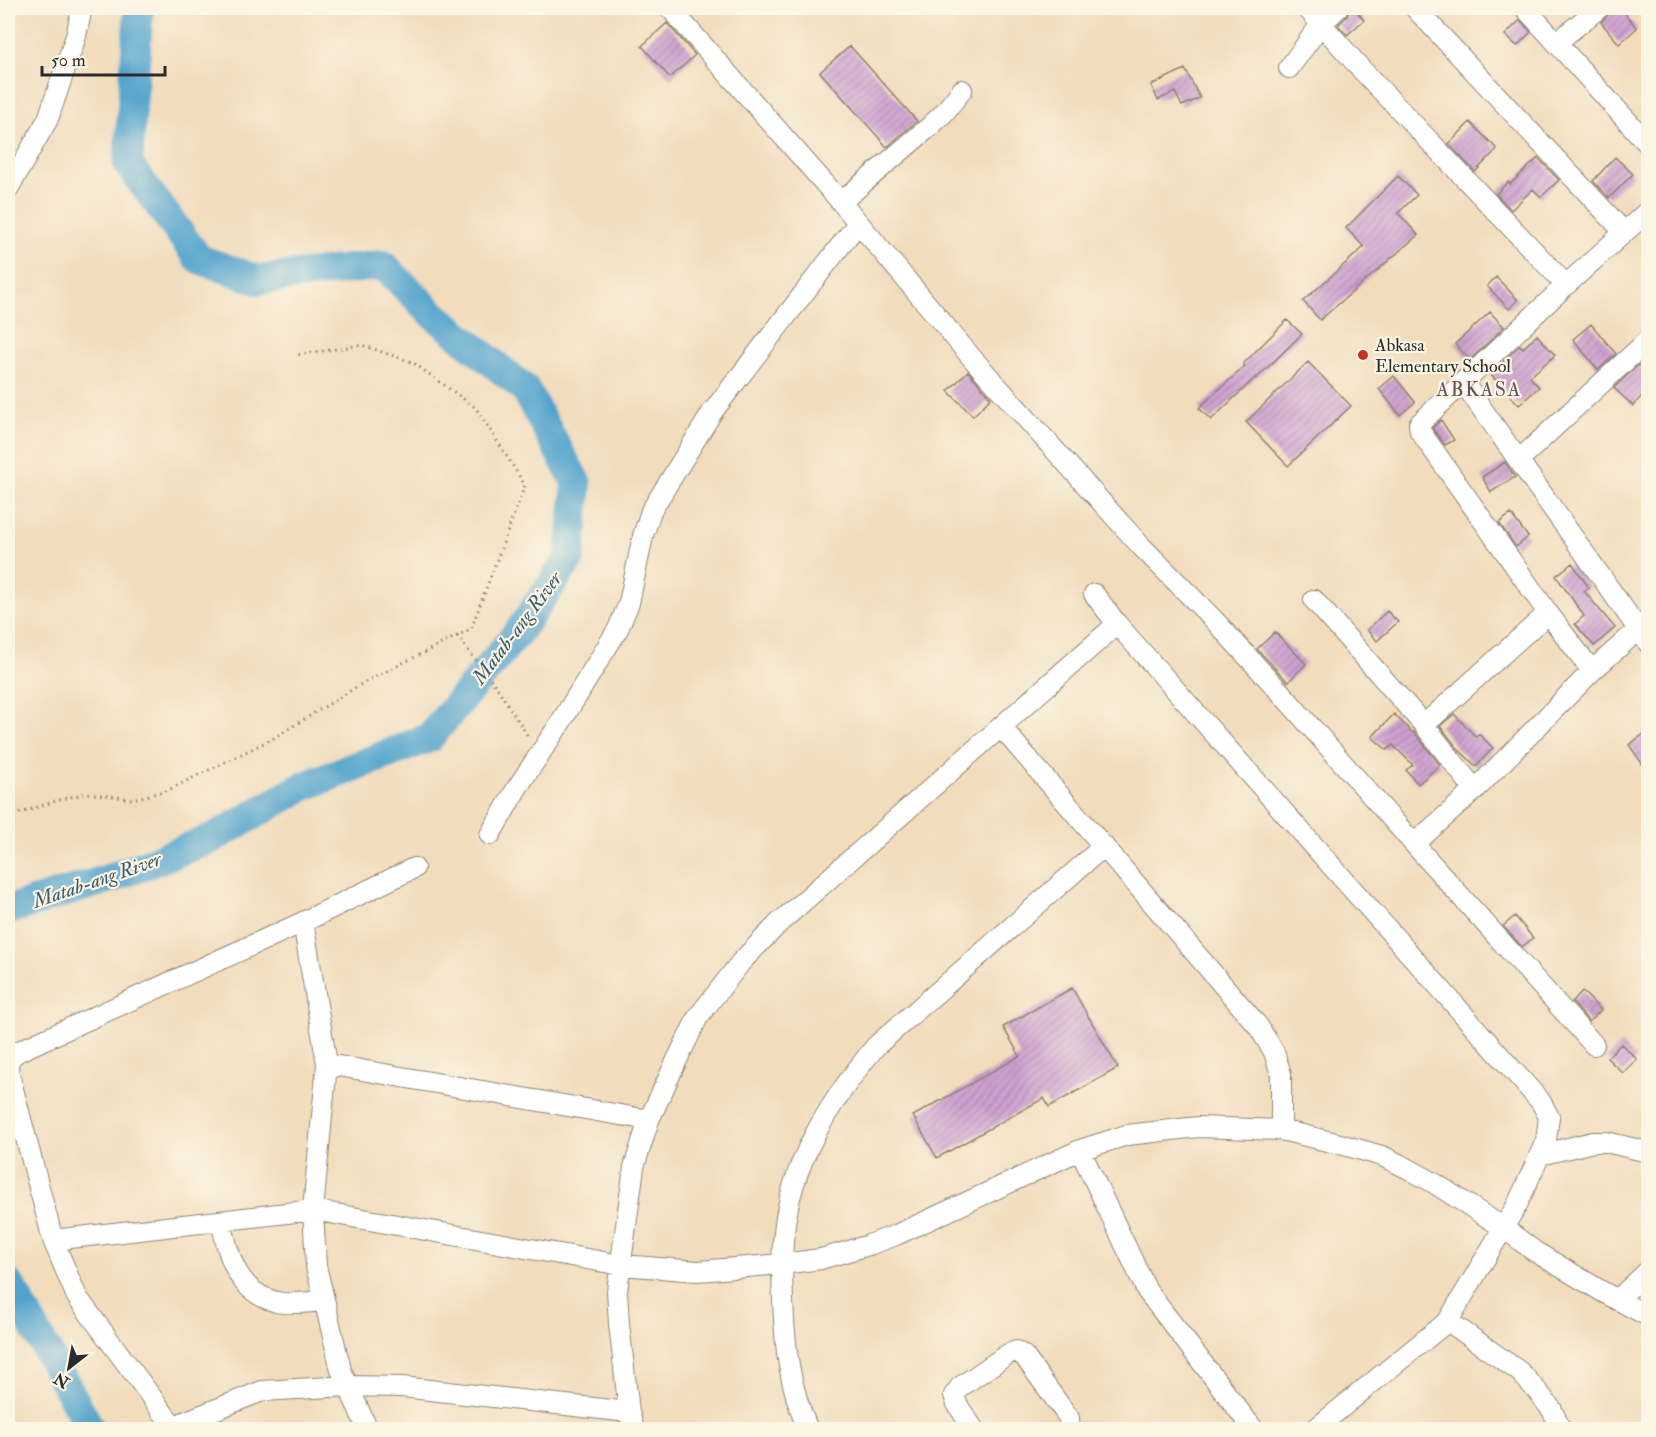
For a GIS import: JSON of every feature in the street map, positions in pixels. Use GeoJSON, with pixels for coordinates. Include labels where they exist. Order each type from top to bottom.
{"type":"FeatureCollection","features":[{"type":"Feature","properties":{"kind":"street"},"geometry":{"type":"LineString","coordinates":[[8,189],[48,119],[76,36],[82,8]]}},
{"type":"Feature","properties":{"kind":"street"},"geometry":{"type":"LineString","coordinates":[[670,8],[841,202],[972,358],[1140,545],[1267,677],[1594,1044]]}},
{"type":"Feature","properties":{"kind":"street"},"geometry":{"type":"LineString","coordinates":[[1307,8],[1362,70],[1566,285]]}},
{"type":"Feature","properties":{"kind":"street"},"geometry":{"type":"LineString","coordinates":[[1289,68],[1321,24],[1338,8]]}},
{"type":"Feature","properties":{"kind":"street"},"geometry":{"type":"LineString","coordinates":[[1415,8],[1624,232]]}},
{"type":"Feature","properties":{"kind":"street"},"geometry":{"type":"LineString","coordinates":[[1525,8],[1648,144]]}},
{"type":"Feature","properties":{"kind":"street"},"geometry":{"type":"LineString","coordinates":[[1557,42],[1599,8]]}},
{"type":"Feature","properties":{"kind":"street"},"geometry":{"type":"LineString","coordinates":[[841,202],[928,128],[943,114],[962,90]]}},
{"type":"Feature","properties":{"kind":"street"},"geometry":{"type":"LineString","coordinates":[[1592,671],[1548,613],[1419,428],[1421,422],[1566,285],[1624,232],[1646,218]]}},
{"type":"Feature","properties":{"kind":"street"},"geometry":{"type":"LineString","coordinates":[[490,835],[517,788],[618,629],[629,603],[643,536],[651,511],[713,411],[858,223]]}},
{"type":"Feature","properties":{"kind":"street"},"geometry":{"type":"LineString","coordinates":[[1519,460],[1648,340]]}},
{"type":"Feature","properties":{"kind":"street"},"geometry":{"type":"LineString","coordinates":[[1414,844],[1475,790],[1592,671],[1645,632],[1463,382]]}},
{"type":"Feature","properties":{"kind":"street"},"geometry":{"type":"LineString","coordinates":[[1094,594],[1117,624],[1541,1102],[1548,1117],[1546,1141],[1517,1204],[1448,1321],[1314,1430]]}},
{"type":"Feature","properties":{"kind":"street"},"geometry":{"type":"LineString","coordinates":[[1314,600],[1424,725],[1475,790]]}},
{"type":"Feature","properties":{"kind":"street"},"geometry":{"type":"LineString","coordinates":[[1424,725],[1548,613]]}},
{"type":"Feature","properties":{"kind":"street"},"geometry":{"type":"LineString","coordinates":[[414,868],[303,922],[19,1052],[9,1059],[8,1070],[53,1240],[77,1297],[175,1428],[262,1391],[348,1386],[402,1387],[631,1421],[617,1291],[634,1167],[649,1120],[698,1017],[741,962],[779,923],[1117,624]]}},
{"type":"Feature","properties":{"kind":"street"},"geometry":{"type":"LineString","coordinates":[[1000,727],[1258,1026],[1274,1052],[1281,1074],[1281,1130]]}},
{"type":"Feature","properties":{"kind":"street"},"geometry":{"type":"LineString","coordinates":[[808,1430],[789,1370],[784,1338],[782,1264],[784,1230],[794,1182],[826,1113],[876,1046],[1104,846]]}},
{"type":"Feature","properties":{"kind":"street"},"geometry":{"type":"LineString","coordinates":[[303,922],[327,1064],[313,1210],[316,1266],[341,1370],[368,1430]]}},
{"type":"Feature","properties":{"kind":"street"},"geometry":{"type":"LineString","coordinates":[[327,1064],[649,1120]]}},
{"type":"Feature","properties":{"kind":"street"},"geometry":{"type":"LineString","coordinates":[[53,1240],[313,1210],[621,1265],[698,1271],[782,1264],[821,1259],[896,1235],[1080,1150],[1127,1135],[1198,1127],[1281,1130],[1382,1156],[1434,1183],[1504,1228],[1534,1251],[1648,1316]]}},
{"type":"Feature","properties":{"kind":"street"},"geometry":{"type":"LineString","coordinates":[[1540,1155],[1593,1142],[1606,1142],[1648,1152]]}},
{"type":"Feature","properties":{"kind":"street"},"geometry":{"type":"LineString","coordinates":[[1080,1150],[1147,1291],[1254,1430]]}},
{"type":"Feature","properties":{"kind":"street"},"geometry":{"type":"LineString","coordinates":[[221,1221],[229,1254],[237,1273],[254,1293],[278,1303],[324,1301]]}},
{"type":"Feature","properties":{"kind":"street"},"geometry":{"type":"LineString","coordinates":[[1617,1300],[1648,1271]]}},
{"type":"Feature","properties":{"kind":"street"},"geometry":{"type":"LineString","coordinates":[[1448,1321],[1520,1372],[1552,1410],[1561,1430]]}},
{"type":"Feature","properties":{"kind":"street"},"geometry":{"type":"LineString","coordinates":[[974,1430],[957,1404],[954,1395],[960,1386],[1016,1351],[1024,1356],[1069,1418],[1070,1430]]}},
{"type":"Feature","properties":{"kind":"path"},"geometry":{"type":"LineString","coordinates":[[8,817],[87,793],[132,799],[166,792],[272,739],[363,683],[471,629],[525,485],[476,408],[412,362],[362,345],[297,355]]}},
{"type":"Feature","properties":{"kind":"path"},"geometry":{"type":"LineString","coordinates":[[457,636],[498,689],[540,754]]}},
{"type":"Feature","properties":{"kind":"building"},"geometry":{"type":"Polygon","coordinates":[[[1350,8],[1354,8],[1364,20],[1347,35],[1338,25],[1347,16],[1350,8]]]}},
{"type":"Feature","properties":{"kind":"building"},"geometry":{"type":"Polygon","coordinates":[[[1611,8],[1620,8],[1637,28],[1619,44],[1601,22],[1610,13],[1611,8]]]}},
{"type":"Feature","properties":{"kind":"building"},"geometry":{"type":"Polygon","coordinates":[[[1520,20],[1531,32],[1517,46],[1505,35],[1520,20]]]}},
{"type":"Feature","properties":{"kind":"building"},"geometry":{"type":"Polygon","coordinates":[[[667,23],[695,55],[670,78],[642,46],[667,23]]]}},
{"type":"Feature","properties":{"kind":"building"},"geometry":{"type":"Polygon","coordinates":[[[850,46],[917,121],[887,147],[820,72],[850,46]]]}},
{"type":"Feature","properties":{"kind":"building"},"geometry":{"type":"Polygon","coordinates":[[[1185,69],[1200,98],[1182,106],[1175,92],[1158,100],[1151,85],[1185,69]]]}},
{"type":"Feature","properties":{"kind":"building"},"geometry":{"type":"Polygon","coordinates":[[[1470,122],[1497,149],[1475,172],[1449,144],[1470,122]]]}},
{"type":"Feature","properties":{"kind":"building"},"geometry":{"type":"Polygon","coordinates":[[[1615,157],[1633,174],[1609,198],[1593,181],[1615,157]]]}},
{"type":"Feature","properties":{"kind":"building"},"geometry":{"type":"Polygon","coordinates":[[[1538,158],[1559,180],[1541,197],[1533,189],[1511,210],[1496,194],[1538,158]]]}},
{"type":"Feature","properties":{"kind":"building"},"geometry":{"type":"Polygon","coordinates":[[[1398,176],[1417,195],[1398,213],[1418,235],[1320,320],[1303,301],[1364,247],[1346,228],[1398,176]]]}},
{"type":"Feature","properties":{"kind":"building"},"geometry":{"type":"Polygon","coordinates":[[[1496,277],[1518,300],[1509,309],[1487,286],[1496,277]]]}},
{"type":"Feature","properties":{"kind":"building"},"geometry":{"type":"Polygon","coordinates":[[[1490,312],[1504,327],[1470,360],[1455,344],[1490,312]]]}},
{"type":"Feature","properties":{"kind":"building"},"geometry":{"type":"Polygon","coordinates":[[[1287,320],[1302,334],[1211,420],[1199,408],[1245,366],[1243,364],[1287,320]]]}},
{"type":"Feature","properties":{"kind":"building"},"geometry":{"type":"Polygon","coordinates":[[[1591,324],[1616,354],[1598,370],[1573,339],[1591,324]]]}},
{"type":"Feature","properties":{"kind":"building"},"geometry":{"type":"Polygon","coordinates":[[[1537,335],[1555,355],[1530,377],[1539,387],[1519,405],[1490,374],[1520,345],[1523,348],[1537,335]]]}},
{"type":"Feature","properties":{"kind":"building"},"geometry":{"type":"Polygon","coordinates":[[[1308,362],[1351,406],[1288,466],[1246,422],[1308,362]]]}},
{"type":"Feature","properties":{"kind":"building"},"geometry":{"type":"Polygon","coordinates":[[[1638,365],[1648,374],[1648,389],[1633,406],[1614,388],[1638,365]]]}},
{"type":"Feature","properties":{"kind":"building"},"geometry":{"type":"Polygon","coordinates":[[[968,371],[991,398],[973,416],[948,391],[968,371]]]}},
{"type":"Feature","properties":{"kind":"building"},"geometry":{"type":"Polygon","coordinates":[[[1394,376],[1415,402],[1400,415],[1379,389],[1394,376]]]}},
{"type":"Feature","properties":{"kind":"building"},"geometry":{"type":"Polygon","coordinates":[[[1441,420],[1454,440],[1445,445],[1432,428],[1441,420]]]}},
{"type":"Feature","properties":{"kind":"building"},"geometry":{"type":"Polygon","coordinates":[[[1505,462],[1515,477],[1491,492],[1482,477],[1505,462]]]}},
{"type":"Feature","properties":{"kind":"building"},"geometry":{"type":"Polygon","coordinates":[[[1511,514],[1528,537],[1516,547],[1499,523],[1511,514]]]}},
{"type":"Feature","properties":{"kind":"building"},"geometry":{"type":"Polygon","coordinates":[[[1572,563],[1589,588],[1584,591],[1615,628],[1594,646],[1575,624],[1584,616],[1556,576],[1572,563]]]}},
{"type":"Feature","properties":{"kind":"building"},"geometry":{"type":"Polygon","coordinates":[[[1387,611],[1398,622],[1377,641],[1367,630],[1387,611]]]}},
{"type":"Feature","properties":{"kind":"building"},"geometry":{"type":"Polygon","coordinates":[[[1275,632],[1306,664],[1288,682],[1257,649],[1275,632]]]}},
{"type":"Feature","properties":{"kind":"building"},"geometry":{"type":"Polygon","coordinates":[[[1394,714],[1414,732],[1440,765],[1418,784],[1406,770],[1413,765],[1393,745],[1387,750],[1372,737],[1394,714]]]}},
{"type":"Feature","properties":{"kind":"building"},"geometry":{"type":"Polygon","coordinates":[[[1454,714],[1476,737],[1479,734],[1493,748],[1476,766],[1459,750],[1440,726],[1454,714]]]}},
{"type":"Feature","properties":{"kind":"building"},"geometry":{"type":"Polygon","coordinates":[[[1648,731],[1648,772],[1629,745],[1648,731]]]}},
{"type":"Feature","properties":{"kind":"building"},"geometry":{"type":"Polygon","coordinates":[[[1515,916],[1533,938],[1522,947],[1503,926],[1515,916]]]}},
{"type":"Feature","properties":{"kind":"building"},"geometry":{"type":"Polygon","coordinates":[[[1072,988],[1118,1068],[1049,1107],[1044,1098],[937,1158],[913,1116],[1020,1056],[1003,1027],[1072,988]]]}},
{"type":"Feature","properties":{"kind":"building"},"geometry":{"type":"Polygon","coordinates":[[[1582,991],[1601,1010],[1589,1022],[1572,1002],[1582,991]]]}},
{"type":"Feature","properties":{"kind":"building"},"geometry":{"type":"Polygon","coordinates":[[[1621,1044],[1637,1059],[1623,1073],[1607,1058],[1621,1044]]]}},
{"type":"Feature","properties":{"kind":"waterway","name":"Matab-ang River"},"geometry":{"type":"LineString","coordinates":[[8,910],[114,877],[213,838],[302,787],[429,738],[519,631],[570,558],[577,484],[525,389],[434,315],[383,265],[258,280],[199,259],[128,164],[139,8]]}},
{"type":"Feature","properties":{"kind":"waterway","name":"Matab-ang River"},"geometry":{"type":"LineString","coordinates":[[8,1283],[91,1430]]}},
{"type":"Feature","properties":{"kind":"place","name":"Abkasa Elementary School"},"geometry":{"type":"Point","coordinates":[1363,355]}},
{"type":"Feature","properties":{"kind":"district","name":"ABKASA"},"geometry":{"type":"Point","coordinates":[1479,389]}}]}
